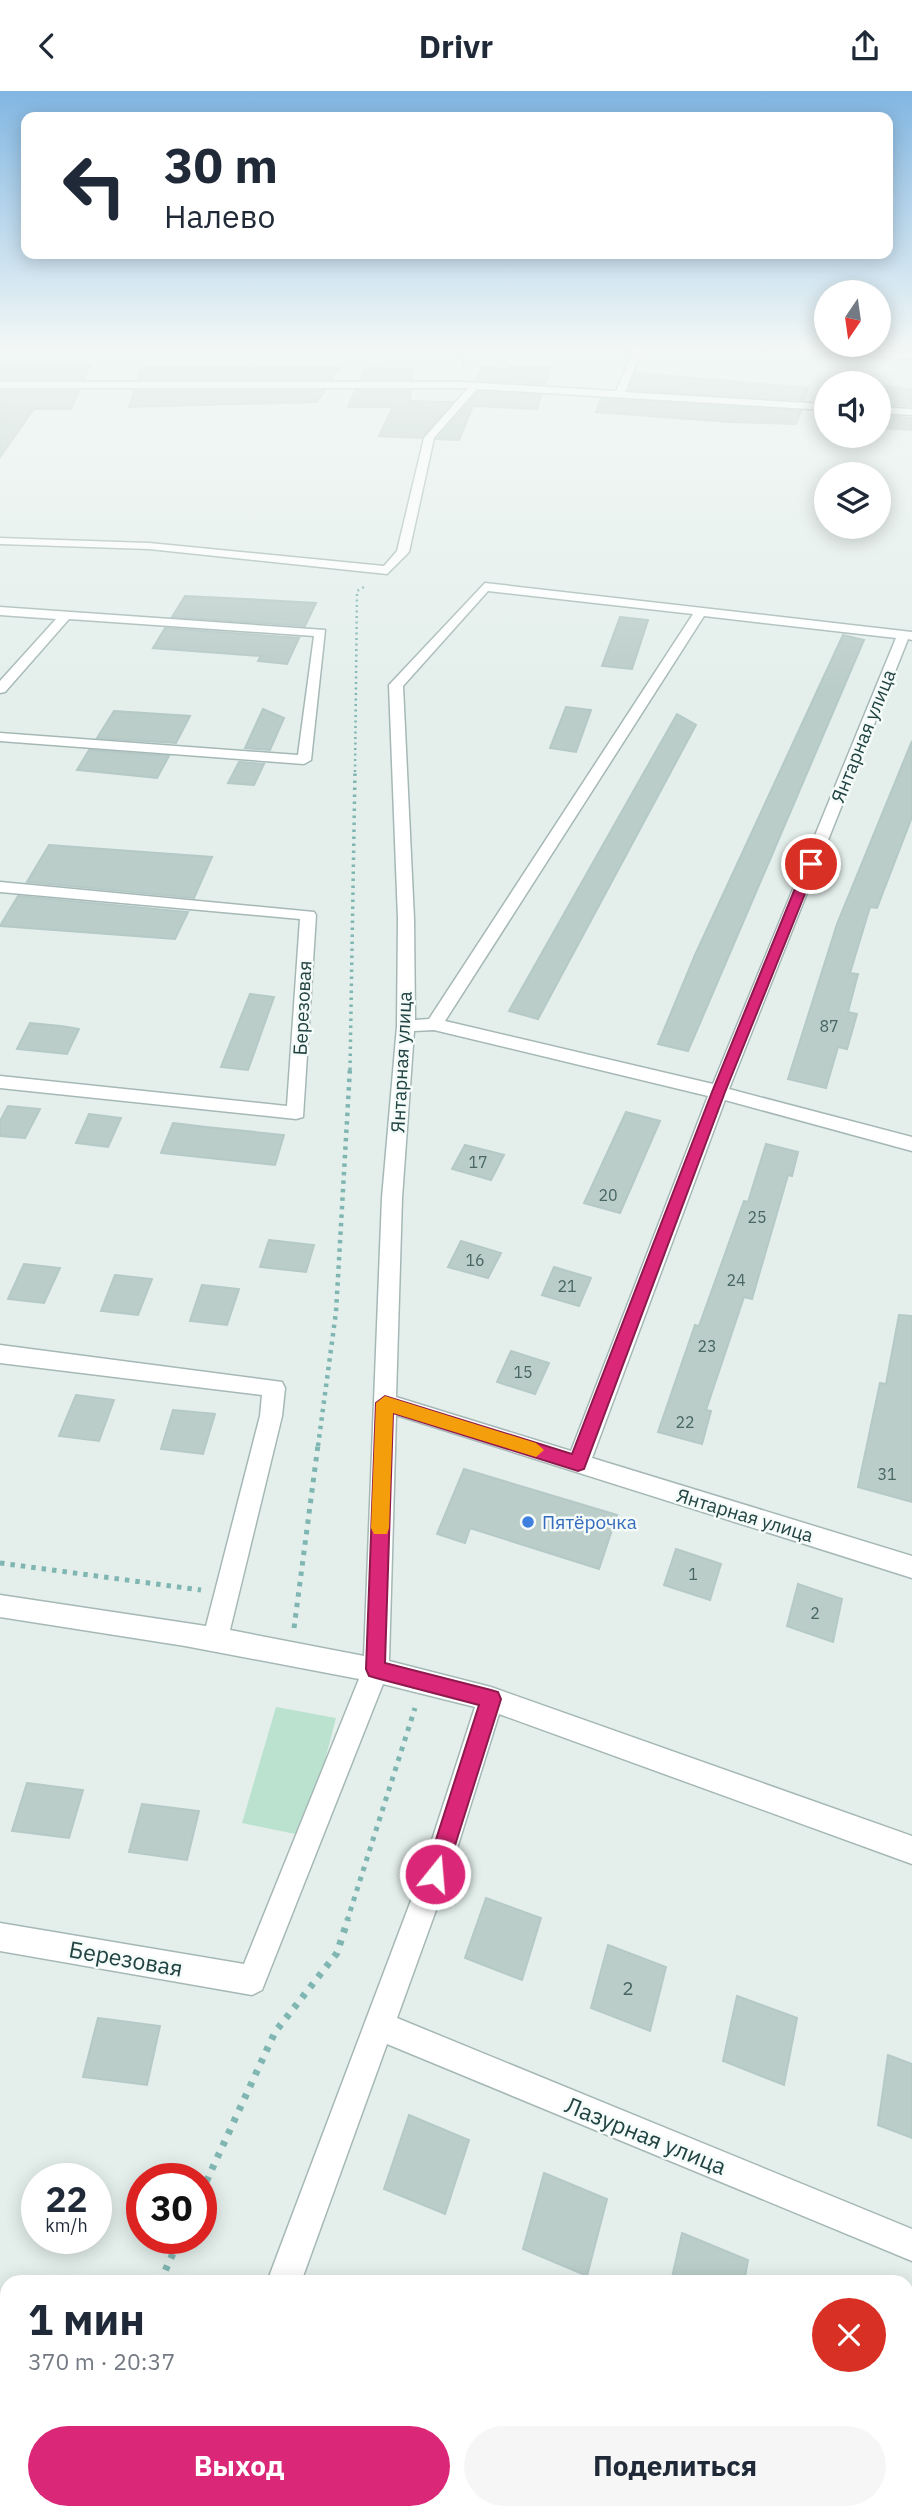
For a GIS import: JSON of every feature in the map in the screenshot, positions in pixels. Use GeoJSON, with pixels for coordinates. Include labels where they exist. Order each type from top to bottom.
{"type":"FeatureCollection","features":[{"type":"Feature","properties":{"kind":"street"},"geometry":{"type":"LineString","coordinates":[[0,541],[149,546],[387,570],[403,552],[424,461]]}},
{"type":"Feature","properties":{"kind":"street","name":"Янтарная улица"},"geometry":{"type":"LineString","coordinates":[[252,1980],[376,1669],[392,1198],[406,1026],[406,919],[396,685],[485,587],[701,611],[435,1024]]}},
{"type":"Feature","properties":{"kind":"street"},"geometry":{"type":"LineString","coordinates":[[0,611],[321,633],[303,760],[0,737]]}},
{"type":"Feature","properties":{"kind":"street"},"geometry":{"type":"LineString","coordinates":[[701,611],[908,635]]}},
{"type":"Feature","properties":{"kind":"street"},"geometry":{"type":"LineString","coordinates":[[0,689],[64,617]]}},
{"type":"Feature","properties":{"kind":"street","name":"Янтарная улица"},"geometry":{"type":"LineString","coordinates":[[578,1463],[719,1092],[908,635]]}},
{"type":"Feature","properties":{"kind":"street"},"geometry":{"type":"LineString","coordinates":[[0,668],[18,670]]}},
{"type":"Feature","properties":{"kind":"street","name":"Березовая"},"geometry":{"type":"LineString","coordinates":[[0,887],[308,915],[296,1112],[0,1082]]}},
{"type":"Feature","properties":{"kind":"street"},"geometry":{"type":"LineString","coordinates":[[406,1026],[435,1024],[719,1092],[912,1145]]}},
{"type":"Feature","properties":{"kind":"street"},"geometry":{"type":"LineString","coordinates":[[0,1354],[274,1388],[271,1416],[215,1638]]}},
{"type":"Feature","properties":{"kind":"street","name":"Янтарная улица"},"geometry":{"type":"LineString","coordinates":[[385,1403],[912,1567]]}},
{"type":"Feature","properties":{"kind":"street"},"geometry":{"type":"LineString","coordinates":[[0,1606],[215,1638],[424,1680],[491,1699],[912,1850]]}},
{"type":"Feature","properties":{"kind":"street"},"geometry":{"type":"LineString","coordinates":[[287,2275],[435,1874],[491,1699]]}},
{"type":"Feature","properties":{"kind":"street","name":"Березовая"},"geometry":{"type":"LineString","coordinates":[[0,1937],[252,1980]]}},
{"type":"Feature","properties":{"kind":"street","name":"Лазурная улица"},"geometry":{"type":"LineString","coordinates":[[380,2026],[912,2245]]}},
{"type":"Feature","properties":{"kind":"path"},"geometry":{"type":"LineString","coordinates":[[293,1632],[336,1312],[352,1010],[357,591],[387,570]]}},
{"type":"Feature","properties":{"kind":"path"},"geometry":{"type":"LineString","coordinates":[[0,1563],[226,1594]]}},
{"type":"Feature","properties":{"kind":"path"},"geometry":{"type":"LineString","coordinates":[[215,2163],[275,2032],[337,1954],[424,1680]]}},
{"type":"Feature","properties":{"kind":"path"},"geometry":{"type":"LineString","coordinates":[[163,2275],[173,2254]]}},
{"type":"Feature","properties":{"kind":"green space"},"geometry":{"type":"Polygon","coordinates":[[[276,1707],[336,1718],[305,1836],[242,1823],[276,1707]]]}},
{"type":"Feature","properties":{"kind":"building"},"geometry":{"type":"Polygon","coordinates":[[[185,596],[316,603],[305,626],[172,617],[185,596]]]}},
{"type":"Feature","properties":{"kind":"building"},"geometry":{"type":"Polygon","coordinates":[[[620,617],[648,620],[632,669],[602,666],[620,617]]]}},
{"type":"Feature","properties":{"kind":"building"},"geometry":{"type":"Polygon","coordinates":[[[165,628],[299,638],[287,664],[258,661],[261,656],[153,648],[165,628]]]}},
{"type":"Feature","properties":{"kind":"building"},"geometry":{"type":"Polygon","coordinates":[[[843,635],[864,640],[688,1051],[658,1044],[695,955],[843,635]]]}},
{"type":"Feature","properties":{"kind":"building"},"geometry":{"type":"Polygon","coordinates":[[[566,707],[591,710],[576,752],[550,748],[566,707]]]}},
{"type":"Feature","properties":{"kind":"building"},"geometry":{"type":"Polygon","coordinates":[[[263,709],[284,718],[270,750],[245,748],[263,709]]]}},
{"type":"Feature","properties":{"kind":"building"},"geometry":{"type":"Polygon","coordinates":[[[114,711],[190,716],[176,743],[97,738],[114,711]]]}},
{"type":"Feature","properties":{"kind":"building"},"geometry":{"type":"Polygon","coordinates":[[[677,714],[696,725],[538,1019],[509,1011],[677,714]]]}},
{"type":"Feature","properties":{"kind":"building"},"geometry":{"type":"Polygon","coordinates":[[[912,741],[912,817],[877,908],[870,907],[850,973],[858,974],[848,1012],[857,1014],[847,1049],[838,1047],[826,1088],[788,1079],[837,924],[912,741]]]}},
{"type":"Feature","properties":{"kind":"building"},"geometry":{"type":"Polygon","coordinates":[[[89,750],[169,756],[157,778],[77,770],[89,750]]]}},
{"type":"Feature","properties":{"kind":"building"},"geometry":{"type":"Polygon","coordinates":[[[239,762],[264,764],[254,785],[228,783],[239,762]]]}},
{"type":"Feature","properties":{"kind":"building"},"geometry":{"type":"Polygon","coordinates":[[[49,845],[212,857],[194,898],[27,882],[49,845]]]}},
{"type":"Feature","properties":{"kind":"building"},"geometry":{"type":"Polygon","coordinates":[[[18,896],[188,912],[175,939],[0,926],[18,896]]]}},
{"type":"Feature","properties":{"kind":"building"},"geometry":{"type":"Polygon","coordinates":[[[250,994],[274,997],[248,1070],[221,1067],[250,994]]]}},
{"type":"Feature","properties":{"kind":"building"},"geometry":{"type":"Polygon","coordinates":[[[30,1023],[79,1029],[67,1054],[17,1049],[30,1023]]]}},
{"type":"Feature","properties":{"kind":"building"},"geometry":{"type":"Polygon","coordinates":[[[8,1106],[40,1109],[25,1138],[0,1136],[0,1121],[8,1106]]]}},
{"type":"Feature","properties":{"kind":"building"},"geometry":{"type":"Polygon","coordinates":[[[626,1112],[660,1121],[620,1213],[584,1203],[626,1112]]]}},
{"type":"Feature","properties":{"kind":"building"},"geometry":{"type":"Polygon","coordinates":[[[89,1114],[121,1118],[108,1147],[76,1143],[89,1114]]]}},
{"type":"Feature","properties":{"kind":"building"},"geometry":{"type":"Polygon","coordinates":[[[173,1123],[284,1135],[275,1165],[161,1153],[173,1123]]]}},
{"type":"Feature","properties":{"kind":"building"},"geometry":{"type":"Polygon","coordinates":[[[766,1144],[798,1152],[792,1176],[788,1175],[752,1299],[744,1297],[706,1410],[711,1411],[702,1444],[658,1432],[695,1325],[699,1326],[744,1201],[748,1202],[766,1144]]]}},
{"type":"Feature","properties":{"kind":"building"},"geometry":{"type":"Polygon","coordinates":[[[465,1145],[504,1155],[491,1180],[452,1169],[465,1145]]]}},
{"type":"Feature","properties":{"kind":"building"},"geometry":{"type":"Polygon","coordinates":[[[269,1240],[314,1245],[306,1272],[260,1267],[269,1240]]]}},
{"type":"Feature","properties":{"kind":"building"},"geometry":{"type":"Polygon","coordinates":[[[461,1241],[501,1253],[488,1278],[448,1267],[461,1241]]]}},
{"type":"Feature","properties":{"kind":"building"},"geometry":{"type":"Polygon","coordinates":[[[24,1264],[60,1268],[44,1303],[8,1299],[24,1264]]]}},
{"type":"Feature","properties":{"kind":"building"},"geometry":{"type":"Polygon","coordinates":[[[554,1267],[591,1278],[579,1306],[542,1295],[554,1267]]]}},
{"type":"Feature","properties":{"kind":"building"},"geometry":{"type":"Polygon","coordinates":[[[115,1275],[152,1279],[138,1315],[101,1311],[115,1275]]]}},
{"type":"Feature","properties":{"kind":"building"},"geometry":{"type":"Polygon","coordinates":[[[202,1285],[239,1289],[227,1325],[190,1321],[202,1285]]]}},
{"type":"Feature","properties":{"kind":"building"},"geometry":{"type":"Polygon","coordinates":[[[899,1315],[912,1316],[912,1502],[858,1487],[880,1383],[886,1384],[899,1315]]]}},
{"type":"Feature","properties":{"kind":"building"},"geometry":{"type":"Polygon","coordinates":[[[511,1351],[549,1363],[535,1394],[497,1382],[511,1351]]]}},
{"type":"Feature","properties":{"kind":"building"},"geometry":{"type":"Polygon","coordinates":[[[76,1395],[114,1400],[99,1441],[59,1436],[76,1395]]]}},
{"type":"Feature","properties":{"kind":"building"},"geometry":{"type":"Polygon","coordinates":[[[173,1410],[215,1414],[203,1454],[161,1449],[173,1410]]]}},
{"type":"Feature","properties":{"kind":"building","name":"Пятёрочка"},"geometry":{"type":"Polygon","coordinates":[[[464,1469],[617,1515],[599,1569],[470,1528],[465,1543],[437,1534],[464,1469]]]}},
{"type":"Feature","properties":{"kind":"building"},"geometry":{"type":"Polygon","coordinates":[[[676,1549],[721,1564],[710,1600],[664,1585],[676,1549]]]}},
{"type":"Feature","properties":{"kind":"building"},"geometry":{"type":"Polygon","coordinates":[[[798,1584],[842,1599],[833,1642],[787,1626],[798,1584]]]}},
{"type":"Feature","properties":{"kind":"building"},"geometry":{"type":"Polygon","coordinates":[[[27,1783],[83,1790],[69,1838],[12,1831],[27,1783]]]}},
{"type":"Feature","properties":{"kind":"building"},"geometry":{"type":"Polygon","coordinates":[[[142,1804],[199,1811],[187,1860],[129,1852],[142,1804]]]}},
{"type":"Feature","properties":{"kind":"building"},"geometry":{"type":"Polygon","coordinates":[[[486,1898],[541,1918],[522,1980],[465,1958],[486,1898]]]}},
{"type":"Feature","properties":{"kind":"building"},"geometry":{"type":"Polygon","coordinates":[[[608,1945],[666,1967],[650,2031],[591,2008],[608,1945]]]}},
{"type":"Feature","properties":{"kind":"building"},"geometry":{"type":"Polygon","coordinates":[[[737,1996],[797,2018],[784,2085],[723,2061],[737,1996]]]}},
{"type":"Feature","properties":{"kind":"building"},"geometry":{"type":"Polygon","coordinates":[[[98,2018],[160,2026],[147,2085],[83,2077],[98,2018]]]}},
{"type":"Feature","properties":{"kind":"building"},"geometry":{"type":"Polygon","coordinates":[[[888,2055],[912,2064],[912,2138],[878,2125],[888,2055]]]}},
{"type":"Feature","properties":{"kind":"building"},"geometry":{"type":"Polygon","coordinates":[[[409,2115],[469,2140],[445,2214],[384,2189],[409,2115]]]}},
{"type":"Feature","properties":{"kind":"building"},"geometry":{"type":"Polygon","coordinates":[[[544,2173],[607,2199],[587,2275],[523,2249],[544,2173]]]}},
{"type":"Feature","properties":{"kind":"building"},"geometry":{"type":"Polygon","coordinates":[[[682,2233],[748,2260],[745,2275],[673,2275],[682,2233]]]}},
{"type":"Feature","properties":{"kind":"slow traffic"},"geometry":{"type":"LineString","coordinates":[[380,1528],[385,1403],[536,1450]]}},
{"type":"Feature","properties":{"kind":"place","name":"Пятёрочка"},"geometry":{"type":"Point","coordinates":[528,1522]}},
{"type":"Feature","properties":{"kind":"route"},"geometry":{"type":"LineString","coordinates":[[435,1874],[491,1699],[376,1669],[385,1403],[578,1463],[719,1092],[811,864]]}}]}
